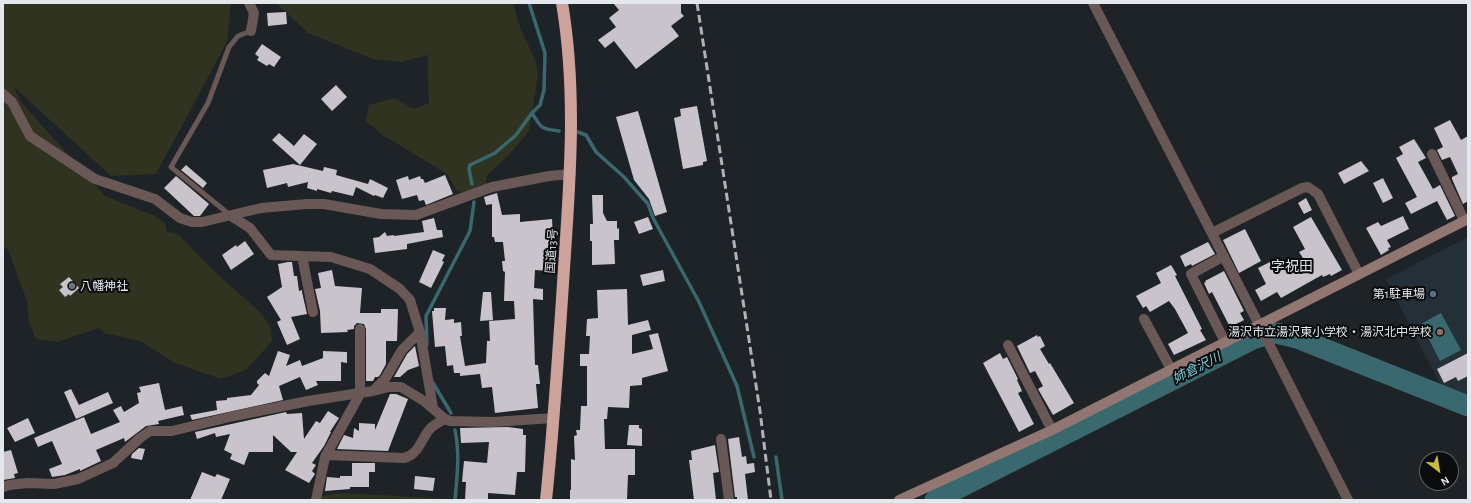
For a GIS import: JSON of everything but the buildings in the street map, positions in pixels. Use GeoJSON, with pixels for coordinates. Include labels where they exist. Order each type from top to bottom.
{"type":"FeatureCollection","features":[{"type":"Feature","properties":{"kind":"highway","name":"国道13号"},"geometry":{"type":"LineString","coordinates":[[546,500],[554,418],[571,174],[571,100],[566,24],[562,3]]}},
{"type":"Feature","properties":{"kind":"street"},"geometry":{"type":"LineString","coordinates":[[249,3],[254,13],[251,31]]}},
{"type":"Feature","properties":{"kind":"street"},"geometry":{"type":"LineString","coordinates":[[1093,3],[1348,500]]}},
{"type":"Feature","properties":{"kind":"street"},"geometry":{"type":"LineString","coordinates":[[3,94],[12,102],[30,136],[95,179],[155,199],[180,218],[192,222],[202,222],[261,208],[324,204],[382,214],[416,215],[492,187],[549,176],[571,174]]}},
{"type":"Feature","properties":{"kind":"street"},"geometry":{"type":"LineString","coordinates":[[899,500],[1052,430],[1466,220],[1432,154]]}},
{"type":"Feature","properties":{"kind":"street"},"geometry":{"type":"LineString","coordinates":[[1212,233],[1308,186],[1318,194],[1359,274]]}},
{"type":"Feature","properties":{"kind":"street"},"geometry":{"type":"LineString","coordinates":[[231,216],[250,228],[271,255],[330,257],[370,270],[400,289],[410,300],[420,332],[433,408]]}},
{"type":"Feature","properties":{"kind":"street"},"geometry":{"type":"LineString","coordinates":[[302,256],[313,312]]}},
{"type":"Feature","properties":{"kind":"street"},"geometry":{"type":"LineString","coordinates":[[1224,256],[1191,274],[1225,342]]}},
{"type":"Feature","properties":{"kind":"street"},"geometry":{"type":"LineString","coordinates":[[1144,319],[1171,369]]}},
{"type":"Feature","properties":{"kind":"street"},"geometry":{"type":"LineString","coordinates":[[316,500],[326,455],[360,394],[360,329]]}},
{"type":"Feature","properties":{"kind":"street"},"geometry":{"type":"LineString","coordinates":[[373,391],[385,379],[402,350],[420,332]]}},
{"type":"Feature","properties":{"kind":"street"},"geometry":{"type":"LineString","coordinates":[[1008,345],[1052,430]]}},
{"type":"Feature","properties":{"kind":"street"},"geometry":{"type":"LineString","coordinates":[[3,487],[28,482],[54,484],[78,479],[113,463],[140,438],[150,431],[172,431],[234,416],[308,401],[360,394],[389,387],[401,387],[424,401],[445,419],[450,421],[492,422],[554,418]]}},
{"type":"Feature","properties":{"kind":"street"},"geometry":{"type":"LineString","coordinates":[[326,455],[410,457],[430,429],[445,419]]}},
{"type":"Feature","properties":{"kind":"street"},"geometry":{"type":"LineString","coordinates":[[721,439],[730,500]]}},
{"type":"Feature","properties":{"kind":"lane"},"geometry":{"type":"LineString","coordinates":[[231,216],[172,167],[208,103],[229,47],[238,36],[251,31]]}},
{"type":"Feature","properties":{"kind":"shaded area","name":"湯沢市立湯沢東小学校・湯沢北中学校"},"geometry":{"type":"Polygon","coordinates":[[[1468,237],[1468,395],[1440,384],[1386,279],[1468,237]]]}},
{"type":"Feature","properties":{"kind":"green space"},"geometry":{"type":"Polygon","coordinates":[[[3,3],[231,3],[227,42],[156,174],[111,176],[13,86],[22,103],[105,196],[155,216],[165,223],[167,233],[171,232],[179,235],[214,271],[260,312],[270,326],[272,341],[246,370],[221,379],[175,363],[140,341],[104,333],[99,328],[57,342],[36,339],[29,322],[27,301],[8,250],[3,245],[3,3]]]}},
{"type":"Feature","properties":{"kind":"green space"},"geometry":{"type":"Polygon","coordinates":[[[276,3],[513,3],[521,30],[536,62],[538,76],[529,131],[507,157],[487,175],[486,185],[468,195],[457,191],[447,174],[381,134],[366,121],[369,105],[394,98],[414,109],[429,103],[428,55],[401,62],[373,59],[308,33],[276,3]]]}},
{"type":"Feature","properties":{"kind":"green space"},"geometry":{"type":"Polygon","coordinates":[[[343,493],[451,500],[322,500],[322,496],[343,493]]]}},
{"type":"Feature","properties":{"kind":"water"},"geometry":{"type":"Polygon","coordinates":[[[1441,313],[1461,350],[1440,361],[1421,324],[1441,313]]]}},
{"type":"Feature","properties":{"kind":"waterway"},"geometry":{"type":"LineString","coordinates":[[529,3],[545,53],[544,90],[540,105],[532,113],[542,127],[549,130],[559,131]]}},
{"type":"Feature","properties":{"kind":"waterway"},"geometry":{"type":"LineString","coordinates":[[472,184],[469,169],[470,165],[495,153],[516,135],[532,113]]}},
{"type":"Feature","properties":{"kind":"waterway"},"geometry":{"type":"LineString","coordinates":[[578,132],[586,135],[596,152],[624,177],[648,204],[653,218],[699,302],[737,386],[754,457]]}},
{"type":"Feature","properties":{"kind":"waterway"},"geometry":{"type":"LineString","coordinates":[[427,345],[426,316],[470,231],[474,202]]}},
{"type":"Feature","properties":{"kind":"waterway","name":"姉倉沢川"},"geometry":{"type":"LineString","coordinates":[[935,500],[1255,338],[1276,333],[1297,338],[1468,406]]}},
{"type":"Feature","properties":{"kind":"waterway"},"geometry":{"type":"LineString","coordinates":[[433,383],[451,413]]}},
{"type":"Feature","properties":{"kind":"waterway"},"geometry":{"type":"LineString","coordinates":[[455,430],[458,456],[455,500]]}},
{"type":"Feature","properties":{"kind":"waterway"},"geometry":{"type":"LineString","coordinates":[[776,457],[782,500]]}},
{"type":"Feature","properties":{"kind":"railway"},"geometry":{"type":"LineString","coordinates":[[697,3],[760,411],[771,500]]}},
{"type":"Feature","properties":{"kind":"place","name":"八幡神社"},"geometry":{"type":"Point","coordinates":[72,286]}},
{"type":"Feature","properties":{"kind":"place","name":"第1駐車場"},"geometry":{"type":"Point","coordinates":[1433,294]}},
{"type":"Feature","properties":{"kind":"place","name":"湯沢市立湯沢東小学校・湯沢北中学校"},"geometry":{"type":"Point","coordinates":[1440,332]}},
{"type":"Feature","properties":{"kind":"district","name":"字祝田"},"geometry":{"type":"Point","coordinates":[1292,267]}}]}
